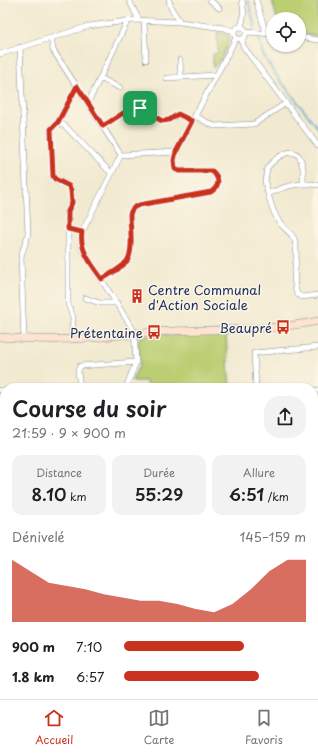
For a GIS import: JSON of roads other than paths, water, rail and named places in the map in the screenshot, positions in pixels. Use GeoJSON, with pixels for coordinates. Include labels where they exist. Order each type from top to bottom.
{"type":"FeatureCollection","features":[{"type":"Feature","properties":{"kind":"street"},"geometry":{"type":"LineString","coordinates":[[129,0],[141,20],[146,60]]}},
{"type":"Feature","properties":{"kind":"street"},"geometry":{"type":"LineString","coordinates":[[169,0],[171,8],[180,22]]}},
{"type":"Feature","properties":{"kind":"street"},"geometry":{"type":"LineString","coordinates":[[210,0],[218,8]]}},
{"type":"Feature","properties":{"kind":"street"},"geometry":{"type":"LineString","coordinates":[[234,31],[236,28],[240,27],[243,22],[244,8],[242,0]]}},
{"type":"Feature","properties":{"kind":"street"},"geometry":{"type":"LineString","coordinates":[[240,27],[246,32],[266,33],[256,0]]}},
{"type":"Feature","properties":{"kind":"street"},"geometry":{"type":"LineString","coordinates":[[88,102],[128,20]]}},
{"type":"Feature","properties":{"kind":"street"},"geometry":{"type":"LineString","coordinates":[[0,54],[89,26],[128,20],[180,22],[224,28],[234,31]]}},
{"type":"Feature","properties":{"kind":"street"},"geometry":{"type":"LineString","coordinates":[[102,279],[127,261],[131,253],[130,214],[134,207],[211,192],[218,186],[218,177],[212,171],[179,171],[175,169],[174,160],[176,152],[236,38],[234,31]]}},
{"type":"Feature","properties":{"kind":"street"},"geometry":{"type":"LineString","coordinates":[[242,39],[245,37],[246,32]]}},
{"type":"Feature","properties":{"kind":"street"},"geometry":{"type":"LineString","coordinates":[[51,38],[53,50],[121,155]]}},
{"type":"Feature","properties":{"kind":"street"},"geometry":{"type":"LineString","coordinates":[[236,38],[242,39]]}},
{"type":"Feature","properties":{"kind":"street"},"geometry":{"type":"LineString","coordinates":[[306,38],[318,40]]}},
{"type":"Feature","properties":{"kind":"street"},"geometry":{"type":"LineString","coordinates":[[242,39],[244,46],[318,146]]}},
{"type":"Feature","properties":{"kind":"street"},"geometry":{"type":"LineString","coordinates":[[20,47],[28,233],[21,257],[24,339]]}},
{"type":"Feature","properties":{"kind":"street"},"geometry":{"type":"LineString","coordinates":[[180,60],[181,77]]}},
{"type":"Feature","properties":{"kind":"street"},"geometry":{"type":"LineString","coordinates":[[167,78],[216,75]]}},
{"type":"Feature","properties":{"kind":"street"},"geometry":{"type":"LineString","coordinates":[[100,78],[120,88]]}},
{"type":"Feature","properties":{"kind":"street"},"geometry":{"type":"LineString","coordinates":[[72,339],[73,317],[68,304],[68,211],[72,203],[71,190],[69,186],[55,179],[53,176],[51,129],[58,122],[77,86]]}},
{"type":"Feature","properties":{"kind":"street"},"geometry":{"type":"LineString","coordinates":[[103,126],[131,108],[140,108],[162,121],[169,120],[178,114],[214,126],[254,124],[286,103]]}},
{"type":"Feature","properties":{"kind":"street"},"geometry":{"type":"LineString","coordinates":[[58,122],[65,126],[111,173]]}},
{"type":"Feature","properties":{"kind":"street"},"geometry":{"type":"LineString","coordinates":[[121,155],[176,152]]}},
{"type":"Feature","properties":{"kind":"street"},"geometry":{"type":"LineString","coordinates":[[303,183],[303,169],[301,160],[293,152],[282,155],[267,168],[265,182],[276,217],[280,223],[289,230],[295,239],[297,260],[294,274],[297,294],[302,297],[318,295]]}},
{"type":"Feature","properties":{"kind":"street"},"geometry":{"type":"LineString","coordinates":[[121,155],[82,232],[81,240],[82,249],[117,303],[134,334],[136,362],[128,383]]}},
{"type":"Feature","properties":{"kind":"street"},"geometry":{"type":"LineString","coordinates":[[268,194],[288,185],[303,183],[318,185]]}},
{"type":"Feature","properties":{"kind":"street"},"geometry":{"type":"LineString","coordinates":[[68,229],[82,232]]}},
{"type":"Feature","properties":{"kind":"street"},"geometry":{"type":"LineString","coordinates":[[85,298],[100,303],[117,303]]}},
{"type":"Feature","properties":{"kind":"street"},"geometry":{"type":"LineString","coordinates":[[0,337],[24,339],[72,339],[172,331],[265,329],[294,326],[318,321]]}},
{"type":"Feature","properties":{"kind":"street"},"geometry":{"type":"LineString","coordinates":[[256,383],[254,354],[318,347]]}},
{"type":"Feature","properties":{"kind":"street"},"geometry":{"type":"LineString","coordinates":[[79,383],[78,371],[80,366],[136,362]]}},
{"type":"Feature","properties":{"kind":"waterway"},"geometry":{"type":"LineString","coordinates":[[248,0],[255,27]]}},
{"type":"Feature","properties":{"kind":"waterway"},"geometry":{"type":"LineString","coordinates":[[259,37],[263,55],[273,71],[318,128]]}},
{"type":"Feature","properties":{"kind":"place","name":"Centre Communal d'Action Sociale"},"geometry":{"type":"Point","coordinates":[137,296]}},
{"type":"Feature","properties":{"kind":"place","name":"Beaupré"},"geometry":{"type":"Point","coordinates":[283,327]}},
{"type":"Feature","properties":{"kind":"place","name":"Prétentaine"},"geometry":{"type":"Point","coordinates":[154,332]}}]}
